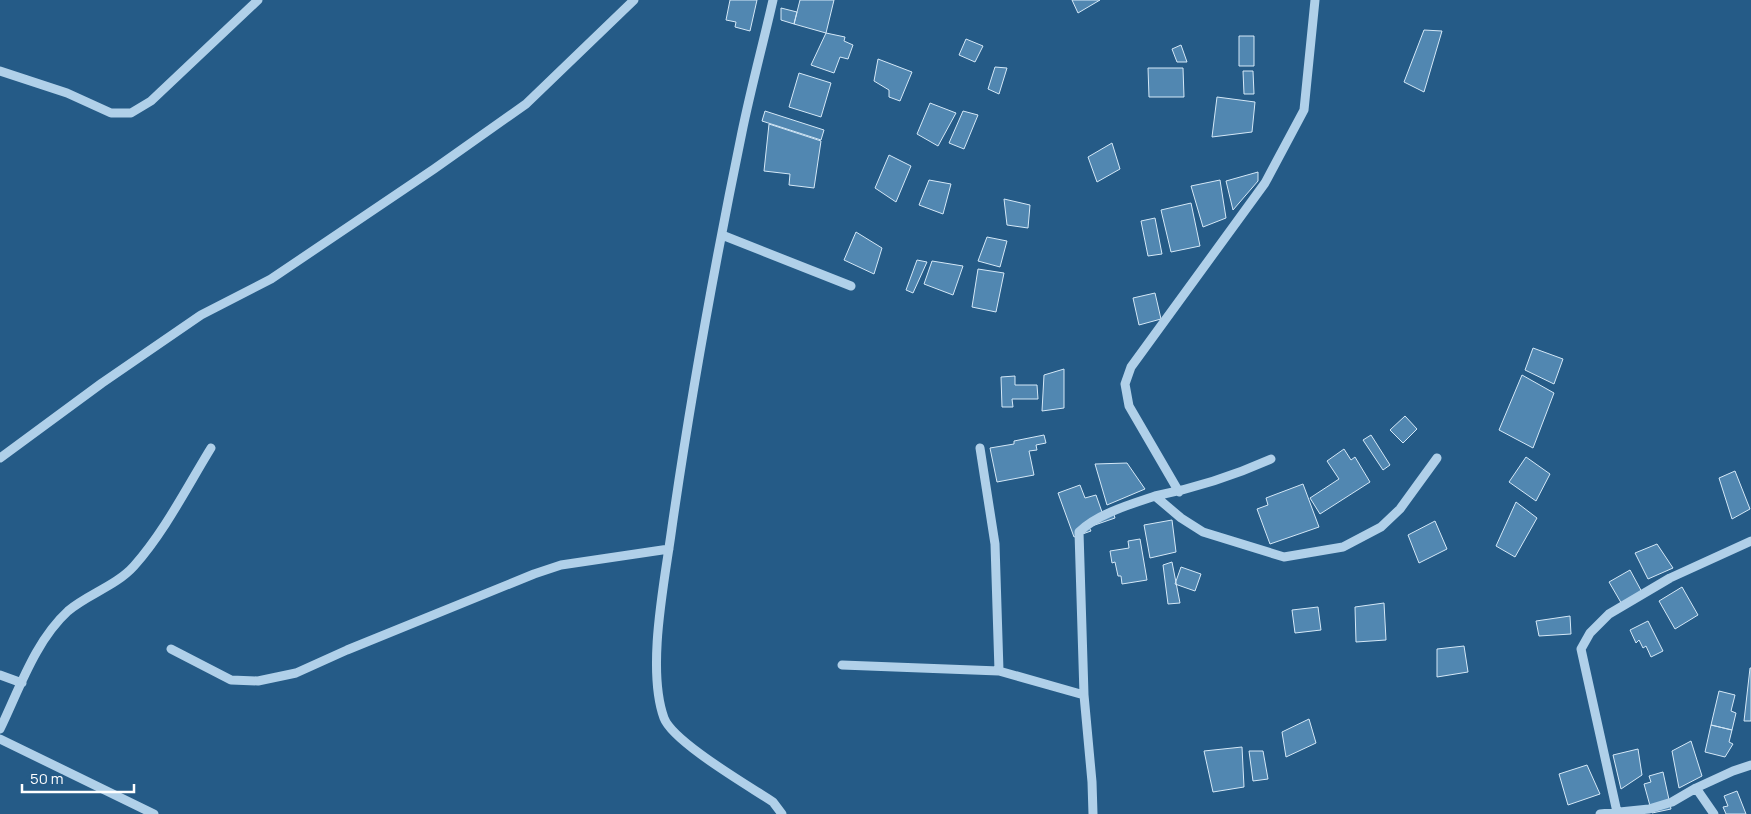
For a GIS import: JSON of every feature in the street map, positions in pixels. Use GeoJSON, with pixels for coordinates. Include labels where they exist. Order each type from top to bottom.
{"type":"FeatureCollection","features":[{"type":"Feature","properties":{"kind":"street"},"geometry":{"type":"LineString","coordinates":[[0,71],[67,93],[111,113],[131,113],[152,101],[258,0]]}},
{"type":"Feature","properties":{"kind":"street"},"geometry":{"type":"LineString","coordinates":[[0,458],[102,382],[201,315],[270,279],[434,169],[526,104],[634,0]]}},
{"type":"Feature","properties":{"kind":"street"},"geometry":{"type":"LineString","coordinates":[[773,0],[742,130],[702,333],[669,549],[657,643],[658,697],[664,720],[685,744],[773,802],[782,814]]}},
{"type":"Feature","properties":{"kind":"street"},"geometry":{"type":"LineString","coordinates":[[1179,492],[1128,406],[1125,384],[1131,366],[1265,183],[1304,110],[1315,0]]}},
{"type":"Feature","properties":{"kind":"street"},"geometry":{"type":"LineString","coordinates":[[722,235],[851,286]]}},
{"type":"Feature","properties":{"kind":"street"},"geometry":{"type":"LineString","coordinates":[[0,729],[43,640],[69,611],[116,582],[133,567],[157,536],[211,448]]}},
{"type":"Feature","properties":{"kind":"street"},"geometry":{"type":"LineString","coordinates":[[980,448],[995,544],[999,670]]}},
{"type":"Feature","properties":{"kind":"street"},"geometry":{"type":"LineString","coordinates":[[1155,496],[1181,518],[1203,532],[1284,557],[1343,547],[1381,527],[1400,509],[1437,458]]}},
{"type":"Feature","properties":{"kind":"street"},"geometry":{"type":"LineString","coordinates":[[1093,814],[1084,695],[1079,532],[1089,522],[1155,496],[1179,492],[1236,475],[1271,460]]}},
{"type":"Feature","properties":{"kind":"street"},"geometry":{"type":"LineString","coordinates":[[1617,812],[1581,649],[1590,633],[1609,614],[1670,578],[1751,541]]}},
{"type":"Feature","properties":{"kind":"street"},"geometry":{"type":"LineString","coordinates":[[171,649],[231,680],[258,682],[296,673],[346,650],[534,574],[561,565],[669,549]]}},
{"type":"Feature","properties":{"kind":"street"},"geometry":{"type":"LineString","coordinates":[[842,665],[999,670],[1084,695]]}},
{"type":"Feature","properties":{"kind":"street"},"geometry":{"type":"LineString","coordinates":[[0,675],[22,683]]}},
{"type":"Feature","properties":{"kind":"street"},"geometry":{"type":"LineString","coordinates":[[0,739],[154,814]]}},
{"type":"Feature","properties":{"kind":"street"},"geometry":{"type":"LineString","coordinates":[[1600,814],[1657,807],[1672,802],[1696,788],[1733,771],[1751,765]]}},
{"type":"Feature","properties":{"kind":"street"},"geometry":{"type":"LineString","coordinates":[[1696,788],[1714,814]]}},
{"type":"Feature","properties":{"kind":"building"},"geometry":{"type":"Polygon","coordinates":[[[730,0],[757,0],[750,31],[735,27],[736,22],[726,20],[730,0]]]}},
{"type":"Feature","properties":{"kind":"building"},"geometry":{"type":"Polygon","coordinates":[[[800,0],[834,0],[826,33],[794,24],[800,0]]]}},
{"type":"Feature","properties":{"kind":"building"},"geometry":{"type":"Polygon","coordinates":[[[1072,0],[1100,0],[1078,13],[1072,0]]]}},
{"type":"Feature","properties":{"kind":"building"},"geometry":{"type":"Polygon","coordinates":[[[781,8],[797,12],[794,24],[781,20],[781,8]]]}},
{"type":"Feature","properties":{"kind":"building"},"geometry":{"type":"Polygon","coordinates":[[[1424,30],[1442,31],[1424,92],[1404,82],[1424,30]]]}},
{"type":"Feature","properties":{"kind":"building"},"geometry":{"type":"Polygon","coordinates":[[[826,33],[845,37],[844,41],[853,45],[848,59],[840,57],[834,73],[811,65],[826,33]]]}},
{"type":"Feature","properties":{"kind":"building"},"geometry":{"type":"Polygon","coordinates":[[[1239,36],[1254,36],[1254,66],[1239,66],[1239,36]]]}},
{"type":"Feature","properties":{"kind":"building"},"geometry":{"type":"Polygon","coordinates":[[[966,39],[983,46],[975,62],[959,55],[966,39]]]}},
{"type":"Feature","properties":{"kind":"building"},"geometry":{"type":"Polygon","coordinates":[[[1181,45],[1187,62],[1177,62],[1172,49],[1181,45]]]}},
{"type":"Feature","properties":{"kind":"building"},"geometry":{"type":"Polygon","coordinates":[[[878,59],[912,72],[900,101],[889,97],[889,90],[874,81],[878,59]]]}},
{"type":"Feature","properties":{"kind":"building"},"geometry":{"type":"Polygon","coordinates":[[[995,67],[1007,68],[999,94],[988,89],[995,67]]]}},
{"type":"Feature","properties":{"kind":"building"},"geometry":{"type":"Polygon","coordinates":[[[1148,68],[1183,68],[1184,97],[1149,97],[1148,68]]]}},
{"type":"Feature","properties":{"kind":"building"},"geometry":{"type":"Polygon","coordinates":[[[1243,71],[1253,71],[1254,94],[1244,94],[1243,71]]]}},
{"type":"Feature","properties":{"kind":"building"},"geometry":{"type":"Polygon","coordinates":[[[799,73],[831,83],[821,117],[789,107],[799,73]]]}},
{"type":"Feature","properties":{"kind":"building"},"geometry":{"type":"Polygon","coordinates":[[[1217,97],[1255,102],[1252,132],[1212,137],[1217,97]]]}},
{"type":"Feature","properties":{"kind":"building"},"geometry":{"type":"Polygon","coordinates":[[[930,103],[956,113],[938,146],[917,134],[930,103]]]}},
{"type":"Feature","properties":{"kind":"building"},"geometry":{"type":"Polygon","coordinates":[[[765,111],[824,130],[821,140],[762,121],[765,111]]]}},
{"type":"Feature","properties":{"kind":"building"},"geometry":{"type":"Polygon","coordinates":[[[963,111],[978,115],[964,149],[949,143],[963,111]]]}},
{"type":"Feature","properties":{"kind":"building"},"geometry":{"type":"Polygon","coordinates":[[[769,124],[821,141],[814,188],[789,185],[790,174],[764,171],[769,124]]]}},
{"type":"Feature","properties":{"kind":"building"},"geometry":{"type":"Polygon","coordinates":[[[1112,143],[1120,169],[1097,182],[1088,157],[1112,143]]]}},
{"type":"Feature","properties":{"kind":"building"},"geometry":{"type":"Polygon","coordinates":[[[889,155],[911,166],[896,202],[875,188],[889,155]]]}},
{"type":"Feature","properties":{"kind":"building"},"geometry":{"type":"Polygon","coordinates":[[[1258,172],[1258,181],[1233,210],[1226,181],[1258,172]]]}},
{"type":"Feature","properties":{"kind":"building"},"geometry":{"type":"Polygon","coordinates":[[[929,180],[951,184],[943,214],[919,205],[929,180]]]}},
{"type":"Feature","properties":{"kind":"building"},"geometry":{"type":"Polygon","coordinates":[[[1220,180],[1226,218],[1203,227],[1191,186],[1220,180]]]}},
{"type":"Feature","properties":{"kind":"building"},"geometry":{"type":"Polygon","coordinates":[[[1004,199],[1030,205],[1028,228],[1007,225],[1004,199]]]}},
{"type":"Feature","properties":{"kind":"building"},"geometry":{"type":"Polygon","coordinates":[[[1191,203],[1200,246],[1171,252],[1161,210],[1191,203]]]}},
{"type":"Feature","properties":{"kind":"building"},"geometry":{"type":"Polygon","coordinates":[[[1155,218],[1162,254],[1148,256],[1141,221],[1155,218]]]}},
{"type":"Feature","properties":{"kind":"building"},"geometry":{"type":"Polygon","coordinates":[[[856,232],[882,248],[874,274],[844,260],[856,232]]]}},
{"type":"Feature","properties":{"kind":"building"},"geometry":{"type":"Polygon","coordinates":[[[987,237],[1007,241],[1000,267],[978,261],[987,237]]]}},
{"type":"Feature","properties":{"kind":"building"},"geometry":{"type":"Polygon","coordinates":[[[917,260],[927,262],[913,293],[906,290],[917,260]]]}},
{"type":"Feature","properties":{"kind":"building"},"geometry":{"type":"Polygon","coordinates":[[[932,261],[963,266],[953,295],[924,284],[932,261]]]}},
{"type":"Feature","properties":{"kind":"building"},"geometry":{"type":"Polygon","coordinates":[[[978,269],[1004,273],[996,312],[972,307],[978,269]]]}},
{"type":"Feature","properties":{"kind":"building"},"geometry":{"type":"Polygon","coordinates":[[[1155,293],[1161,319],[1139,325],[1133,298],[1155,293]]]}},
{"type":"Feature","properties":{"kind":"building"},"geometry":{"type":"Polygon","coordinates":[[[1533,348],[1563,359],[1554,384],[1525,370],[1533,348]]]}},
{"type":"Feature","properties":{"kind":"building"},"geometry":{"type":"Polygon","coordinates":[[[1064,369],[1064,408],[1042,411],[1044,375],[1064,369]]]}},
{"type":"Feature","properties":{"kind":"building"},"geometry":{"type":"Polygon","coordinates":[[[1522,375],[1554,393],[1533,448],[1499,430],[1522,375]]]}},
{"type":"Feature","properties":{"kind":"building"},"geometry":{"type":"Polygon","coordinates":[[[1015,376],[1015,385],[1037,385],[1038,399],[1012,399],[1013,407],[1002,407],[1001,377],[1015,376]]]}},
{"type":"Feature","properties":{"kind":"building"},"geometry":{"type":"Polygon","coordinates":[[[1405,416],[1417,429],[1403,443],[1390,430],[1405,416]]]}},
{"type":"Feature","properties":{"kind":"building"},"geometry":{"type":"Polygon","coordinates":[[[1044,435],[1046,443],[1036,445],[1037,450],[1029,451],[1034,475],[997,482],[990,448],[1014,444],[1014,441],[1044,435]]]}},
{"type":"Feature","properties":{"kind":"building"},"geometry":{"type":"Polygon","coordinates":[[[1371,435],[1390,465],[1383,470],[1363,440],[1371,435]]]}},
{"type":"Feature","properties":{"kind":"building"},"geometry":{"type":"Polygon","coordinates":[[[1344,449],[1351,460],[1355,457],[1370,482],[1320,514],[1310,498],[1339,479],[1327,461],[1344,449]]]}},
{"type":"Feature","properties":{"kind":"building"},"geometry":{"type":"Polygon","coordinates":[[[1526,457],[1550,474],[1536,501],[1509,482],[1526,457]]]}},
{"type":"Feature","properties":{"kind":"building"},"geometry":{"type":"Polygon","coordinates":[[[1127,463],[1145,489],[1107,505],[1095,464],[1127,463]]]}},
{"type":"Feature","properties":{"kind":"building"},"geometry":{"type":"Polygon","coordinates":[[[1735,471],[1750,509],[1732,519],[1719,478],[1735,471]]]}},
{"type":"Feature","properties":{"kind":"building"},"geometry":{"type":"Polygon","coordinates":[[[1303,484],[1319,527],[1270,544],[1257,509],[1268,505],[1266,498],[1303,484]]]}},
{"type":"Feature","properties":{"kind":"building"},"geometry":{"type":"Polygon","coordinates":[[[1080,485],[1085,498],[1096,495],[1102,512],[1112,508],[1115,518],[1089,527],[1091,531],[1074,537],[1058,493],[1080,485]]]}},
{"type":"Feature","properties":{"kind":"building"},"geometry":{"type":"Polygon","coordinates":[[[1516,502],[1537,518],[1515,557],[1496,546],[1516,502]]]}},
{"type":"Feature","properties":{"kind":"building"},"geometry":{"type":"Polygon","coordinates":[[[1172,520],[1176,552],[1150,558],[1144,525],[1172,520]]]}},
{"type":"Feature","properties":{"kind":"building"},"geometry":{"type":"Polygon","coordinates":[[[1435,521],[1447,549],[1419,563],[1408,535],[1435,521]]]}},
{"type":"Feature","properties":{"kind":"building"},"geometry":{"type":"Polygon","coordinates":[[[1140,539],[1147,580],[1122,584],[1115,562],[1112,563],[1110,551],[1129,548],[1128,541],[1140,539]]]}},
{"type":"Feature","properties":{"kind":"building"},"geometry":{"type":"Polygon","coordinates":[[[1657,544],[1673,568],[1648,579],[1635,553],[1657,544]]]}},
{"type":"Feature","properties":{"kind":"building"},"geometry":{"type":"Polygon","coordinates":[[[1172,562],[1180,603],[1168,604],[1163,565],[1172,562]]]}},
{"type":"Feature","properties":{"kind":"building"},"geometry":{"type":"Polygon","coordinates":[[[1181,567],[1201,574],[1195,591],[1175,584],[1181,567]]]}},
{"type":"Feature","properties":{"kind":"building"},"geometry":{"type":"Polygon","coordinates":[[[1630,570],[1643,594],[1623,606],[1609,582],[1630,570]]]}},
{"type":"Feature","properties":{"kind":"building"},"geometry":{"type":"Polygon","coordinates":[[[1682,587],[1698,615],[1675,629],[1659,601],[1682,587]]]}},
{"type":"Feature","properties":{"kind":"building"},"geometry":{"type":"Polygon","coordinates":[[[1384,603],[1386,640],[1356,642],[1355,607],[1384,603]]]}},
{"type":"Feature","properties":{"kind":"building"},"geometry":{"type":"Polygon","coordinates":[[[1318,607],[1321,630],[1295,633],[1292,610],[1318,607]]]}},
{"type":"Feature","properties":{"kind":"building"},"geometry":{"type":"Polygon","coordinates":[[[1570,616],[1571,634],[1539,636],[1536,621],[1570,616]]]}},
{"type":"Feature","properties":{"kind":"building"},"geometry":{"type":"Polygon","coordinates":[[[1648,621],[1663,651],[1651,657],[1646,646],[1643,648],[1639,640],[1636,643],[1630,630],[1648,621]]]}},
{"type":"Feature","properties":{"kind":"building"},"geometry":{"type":"Polygon","coordinates":[[[1464,646],[1468,672],[1437,677],[1437,649],[1464,646]]]}},
{"type":"Feature","properties":{"kind":"building"},"geometry":{"type":"Polygon","coordinates":[[[1750,668],[1751,721],[1744,721],[1750,668]]]}},
{"type":"Feature","properties":{"kind":"building"},"geometry":{"type":"Polygon","coordinates":[[[1719,691],[1735,695],[1731,711],[1736,713],[1732,730],[1711,725],[1719,691]]]}},
{"type":"Feature","properties":{"kind":"building"},"geometry":{"type":"Polygon","coordinates":[[[1309,719],[1316,743],[1286,757],[1282,732],[1309,719]]]}},
{"type":"Feature","properties":{"kind":"building"},"geometry":{"type":"Polygon","coordinates":[[[1711,725],[1732,730],[1729,742],[1733,744],[1725,757],[1705,752],[1711,725]]]}},
{"type":"Feature","properties":{"kind":"building"},"geometry":{"type":"Polygon","coordinates":[[[1691,741],[1702,776],[1679,788],[1672,751],[1691,741]]]}},
{"type":"Feature","properties":{"kind":"building"},"geometry":{"type":"Polygon","coordinates":[[[1242,747],[1244,787],[1213,792],[1204,751],[1242,747]]]}},
{"type":"Feature","properties":{"kind":"building"},"geometry":{"type":"Polygon","coordinates":[[[1638,749],[1642,775],[1621,789],[1613,755],[1638,749]]]}},
{"type":"Feature","properties":{"kind":"building"},"geometry":{"type":"Polygon","coordinates":[[[1249,751],[1263,751],[1268,779],[1253,781],[1249,751]]]}},
{"type":"Feature","properties":{"kind":"building"},"geometry":{"type":"Polygon","coordinates":[[[1587,765],[1600,794],[1568,805],[1559,774],[1587,765]]]}},
{"type":"Feature","properties":{"kind":"building"},"geometry":{"type":"Polygon","coordinates":[[[1663,772],[1671,809],[1652,813],[1644,784],[1651,782],[1649,776],[1663,772]]]}},
{"type":"Feature","properties":{"kind":"building"},"geometry":{"type":"Polygon","coordinates":[[[1737,791],[1746,814],[1726,814],[1723,807],[1728,806],[1724,796],[1737,791]]]}}]}
